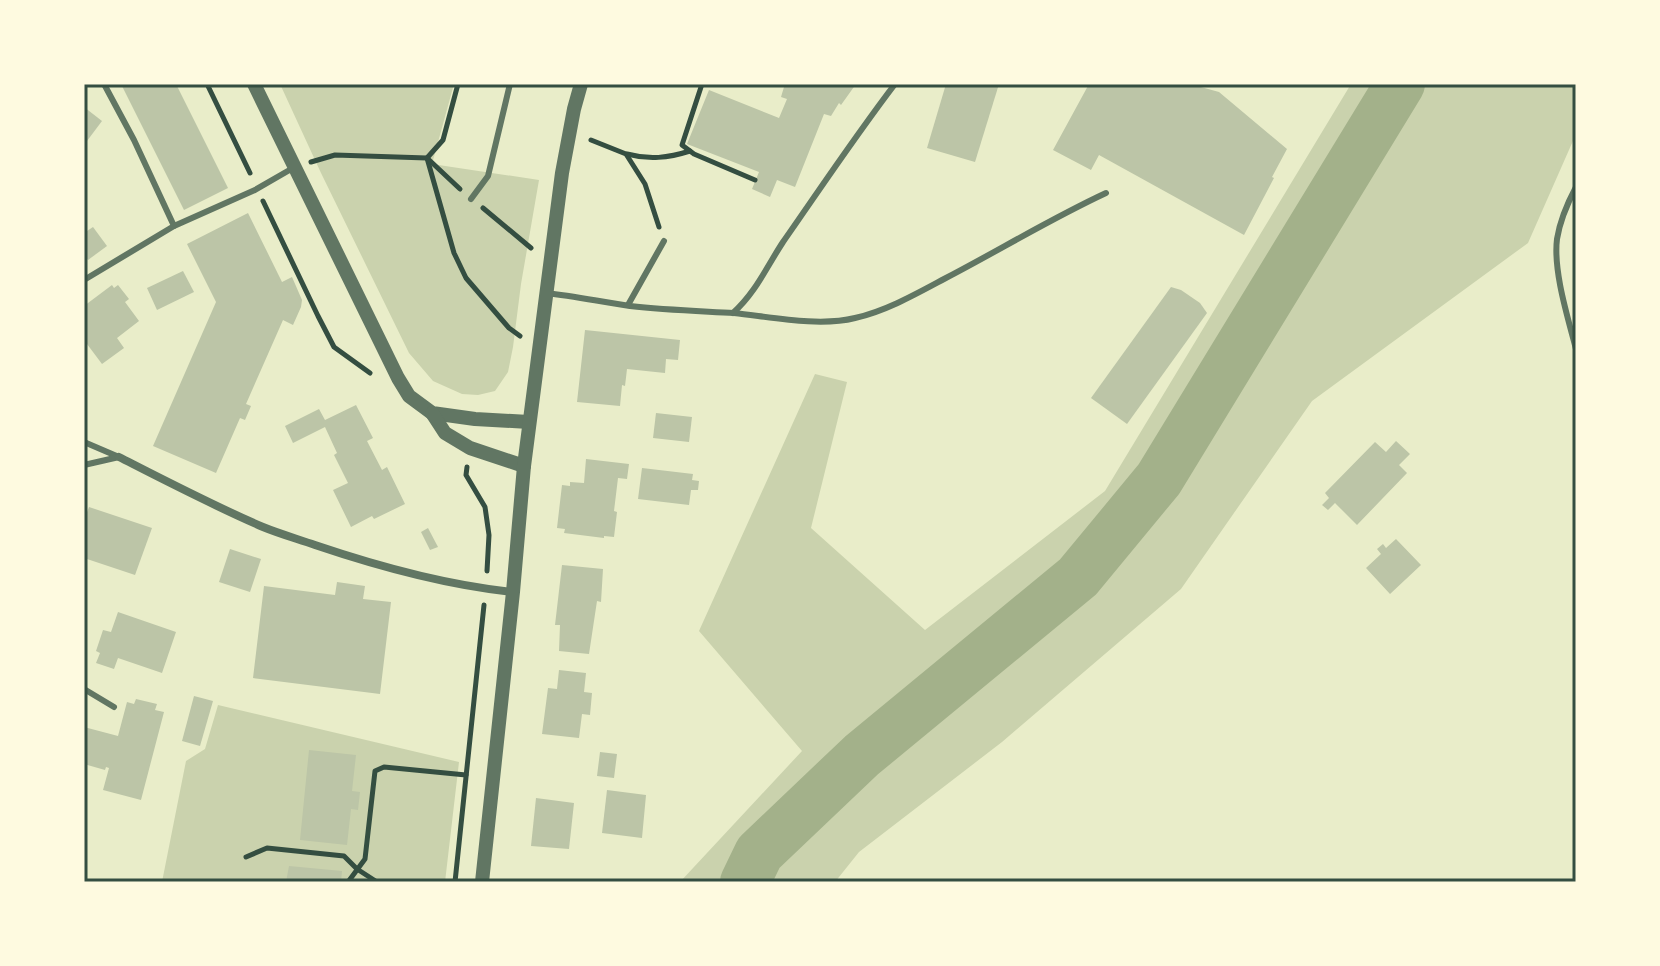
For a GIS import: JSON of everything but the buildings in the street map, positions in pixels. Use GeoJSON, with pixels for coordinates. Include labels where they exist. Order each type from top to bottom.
{"type":"FeatureCollection","features":[{"type":"Feature","properties":{"kind":"street"},"geometry":{"type":"LineString","coordinates":[[254,84],[409,396],[432,413],[445,433],[470,448],[524,466]]}},
{"type":"Feature","properties":{"kind":"street"},"geometry":{"type":"LineString","coordinates":[[482,882],[529,422],[562,173],[581,84]]}},
{"type":"Feature","properties":{"kind":"street"},"geometry":{"type":"LineString","coordinates":[[432,413],[529,422]]}},
{"type":"Feature","properties":{"kind":"street"},"geometry":{"type":"LineString","coordinates":[[119,457],[266,528],[402,572],[513,592]]}},
{"type":"Feature","properties":{"kind":"lane"},"geometry":{"type":"LineString","coordinates":[[104,84],[174,226]]}},
{"type":"Feature","properties":{"kind":"lane"},"geometry":{"type":"LineString","coordinates":[[471,199],[488,176],[510,84]]}},
{"type":"Feature","properties":{"kind":"lane"},"geometry":{"type":"LineString","coordinates":[[733,313],[749,299],[778,250],[895,84]]}},
{"type":"Feature","properties":{"kind":"lane"},"geometry":{"type":"LineString","coordinates":[[84,280],[174,226],[295,167]]}},
{"type":"Feature","properties":{"kind":"lane"},"geometry":{"type":"LineString","coordinates":[[1576,187],[1562,217],[1557,242],[1557,268],[1576,349]]}},
{"type":"Feature","properties":{"kind":"lane"},"geometry":{"type":"LineString","coordinates":[[546,293],[680,311],[733,313],[787,320],[854,319],[882,310],[1106,193]]}},
{"type":"Feature","properties":{"kind":"lane"},"geometry":{"type":"LineString","coordinates":[[628,305],[664,241]]}},
{"type":"Feature","properties":{"kind":"lane"},"geometry":{"type":"LineString","coordinates":[[84,442],[119,457]]}},
{"type":"Feature","properties":{"kind":"lane"},"geometry":{"type":"LineString","coordinates":[[84,465],[119,457]]}},
{"type":"Feature","properties":{"kind":"lane"},"geometry":{"type":"LineString","coordinates":[[84,689],[114,707]]}},
{"type":"Feature","properties":{"kind":"path"},"geometry":{"type":"LineString","coordinates":[[207,84],[334,347],[370,373]]}},
{"type":"Feature","properties":{"kind":"path"},"geometry":{"type":"LineString","coordinates":[[427,158],[443,140],[458,84]]}},
{"type":"Feature","properties":{"kind":"path"},"geometry":{"type":"LineString","coordinates":[[702,84],[682,145],[755,180]]}},
{"type":"Feature","properties":{"kind":"path"},"geometry":{"type":"LineString","coordinates":[[591,140],[640,158],[670,158],[690,151]]}},
{"type":"Feature","properties":{"kind":"path"},"geometry":{"type":"LineString","coordinates":[[626,154],[645,184],[664,241]]}},
{"type":"Feature","properties":{"kind":"path"},"geometry":{"type":"LineString","coordinates":[[295,167],[335,155],[427,158],[532,249]]}},
{"type":"Feature","properties":{"kind":"path"},"geometry":{"type":"LineString","coordinates":[[427,158],[454,253],[466,278],[509,328],[527,340]]}},
{"type":"Feature","properties":{"kind":"path"},"geometry":{"type":"LineString","coordinates":[[468,458],[466,475],[485,507],[488,521],[487,575]]}},
{"type":"Feature","properties":{"kind":"path"},"geometry":{"type":"LineString","coordinates":[[455,882],[484,604]]}},
{"type":"Feature","properties":{"kind":"path"},"geometry":{"type":"LineString","coordinates":[[348,882],[365,859],[375,771],[384,767],[466,775]]}},
{"type":"Feature","properties":{"kind":"path"},"geometry":{"type":"LineString","coordinates":[[246,857],[267,848],[344,856],[377,882]]}},
{"type":"Feature","properties":{"kind":"green space"},"geometry":{"type":"Polygon","coordinates":[[[280,84],[454,84],[432,164],[539,180],[508,372],[495,391],[478,395],[462,394],[433,381],[409,353],[280,84]]]}},
{"type":"Feature","properties":{"kind":"green space"},"geometry":{"type":"Polygon","coordinates":[[[1351,84],[1576,84],[1576,134],[1528,243],[1312,401],[1181,589],[1002,742],[859,852],[835,882],[680,882],[802,751],[699,631],[815,374],[847,382],[811,528],[925,630],[1105,491],[1351,84]]]}},
{"type":"Feature","properties":{"kind":"green space"},"geometry":{"type":"Polygon","coordinates":[[[218,705],[459,762],[445,882],[162,882],[186,761],[205,749],[218,705]]]}},
{"type":"Feature","properties":{"kind":"waterway"},"geometry":{"type":"LineString","coordinates":[[745,882],[759,853],[862,755],[1078,577],[1159,479],[1400,84]]}}]}
